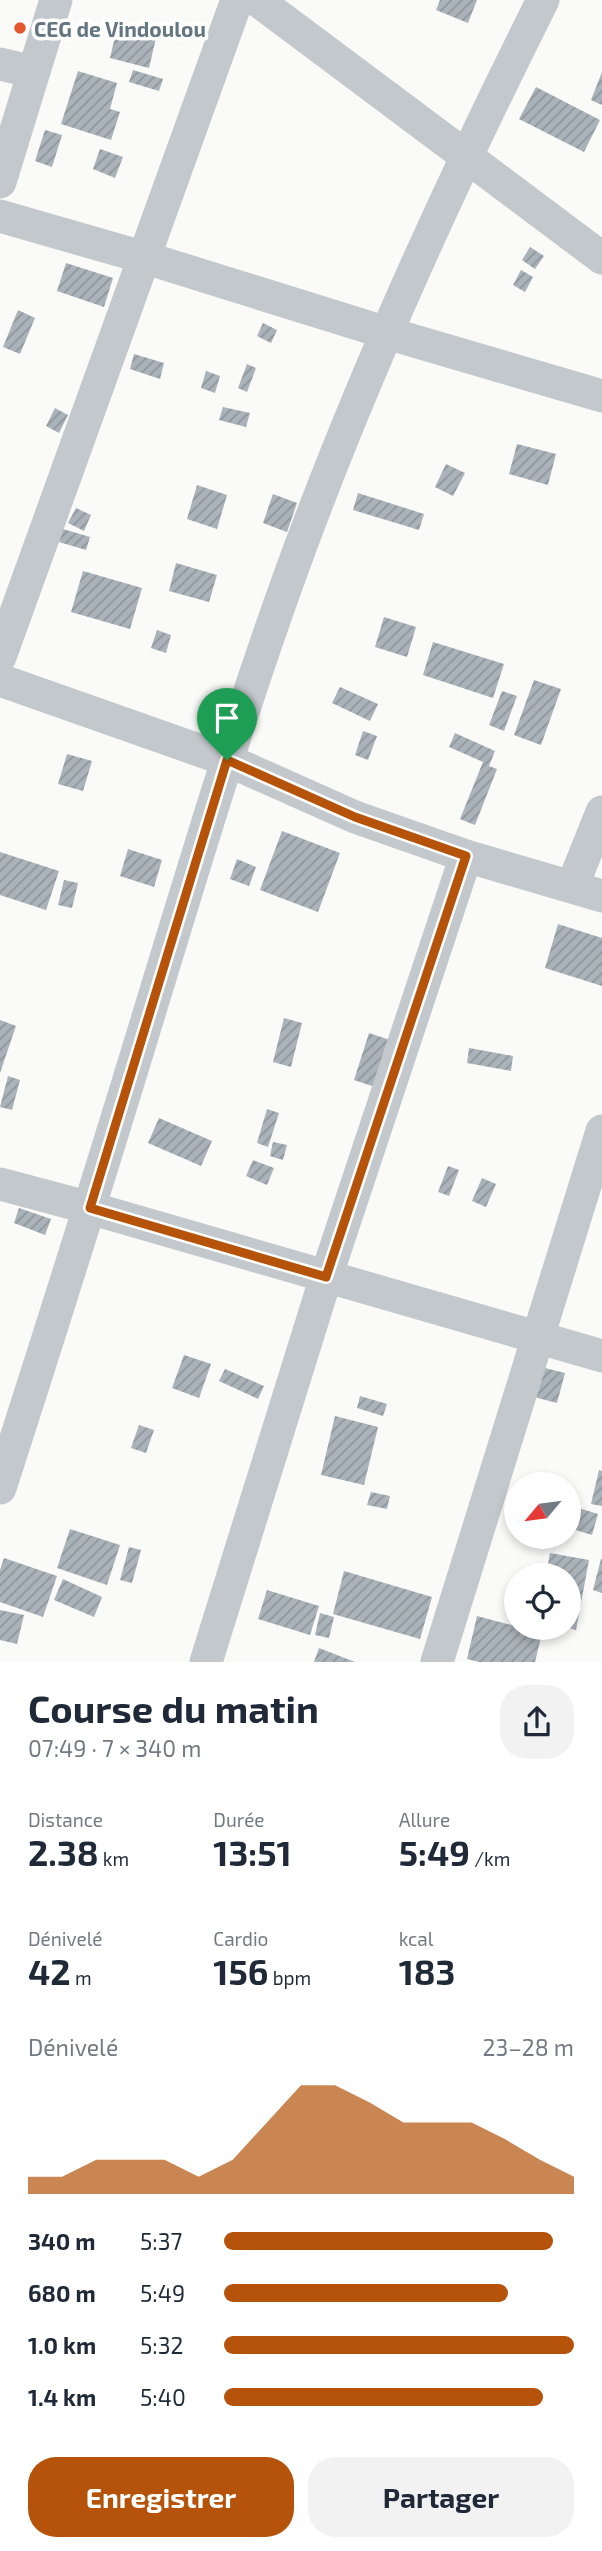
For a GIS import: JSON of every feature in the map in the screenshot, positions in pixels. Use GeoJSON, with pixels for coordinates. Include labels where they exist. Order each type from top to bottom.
{"type":"FeatureCollection","features":[{"type":"Feature","properties":{"kind":"street"},"geometry":{"type":"LineString","coordinates":[[0,182],[56,0]]}},
{"type":"Feature","properties":{"kind":"street"},"geometry":{"type":"LineString","coordinates":[[0,657],[237,0]]}},
{"type":"Feature","properties":{"kind":"street"},"geometry":{"type":"LineString","coordinates":[[257,0],[297,13],[465,155],[602,258]]}},
{"type":"Feature","properties":{"kind":"street"},"geometry":{"type":"LineString","coordinates":[[0,1488],[90,1208],[227,760],[311,518],[465,155],[543,0]]}},
{"type":"Feature","properties":{"kind":"street"},"geometry":{"type":"LineString","coordinates":[[0,64],[34,72]]}},
{"type":"Feature","properties":{"kind":"street"},"geometry":{"type":"LineString","coordinates":[[0,216],[602,397]]}},
{"type":"Feature","properties":{"kind":"street"},"geometry":{"type":"LineString","coordinates":[[0,680],[227,760],[355,817],[466,856],[587,892],[602,812]]}},
{"type":"Feature","properties":{"kind":"street"},"geometry":{"type":"LineString","coordinates":[[206,1662],[326,1277],[466,856]]}},
{"type":"Feature","properties":{"kind":"street"},"geometry":{"type":"LineString","coordinates":[[437,1662],[602,1131]]}},
{"type":"Feature","properties":{"kind":"street"},"geometry":{"type":"LineString","coordinates":[[0,1184],[602,1356]]}},
{"type":"Feature","properties":{"kind":"building"},"geometry":{"type":"Polygon","coordinates":[[[440,0],[477,0],[468,23],[436,10],[440,0]]]}},
{"type":"Feature","properties":{"kind":"building"},"geometry":{"type":"Polygon","coordinates":[[[117,28],[156,38],[149,68],[110,58],[117,28]]]}},
{"type":"Feature","properties":{"kind":"building"},"geometry":{"type":"Polygon","coordinates":[[[133,70],[163,79],[159,91],[129,82],[133,70]]]}},
{"type":"Feature","properties":{"kind":"building"},"geometry":{"type":"Polygon","coordinates":[[[78,71],[117,83],[110,109],[120,112],[111,140],[61,124],[78,71]]]}},
{"type":"Feature","properties":{"kind":"building"},"geometry":{"type":"Polygon","coordinates":[[[602,72],[602,105],[591,100],[602,72]]]}},
{"type":"Feature","properties":{"kind":"building"},"geometry":{"type":"Polygon","coordinates":[[[536,87],[600,120],[584,152],[519,119],[536,87]]]}},
{"type":"Feature","properties":{"kind":"building"},"geometry":{"type":"Polygon","coordinates":[[[45,130],[62,135],[52,167],[35,161],[45,130]]]}},
{"type":"Feature","properties":{"kind":"building"},"geometry":{"type":"Polygon","coordinates":[[[100,149],[123,157],[115,178],[93,169],[100,149]]]}},
{"type":"Feature","properties":{"kind":"building"},"geometry":{"type":"Polygon","coordinates":[[[530,247],[544,256],[535,269],[522,260],[530,247]]]}},
{"type":"Feature","properties":{"kind":"building"},"geometry":{"type":"Polygon","coordinates":[[[66,263],[113,278],[104,307],[57,291],[66,263]]]}},
{"type":"Feature","properties":{"kind":"building"},"geometry":{"type":"Polygon","coordinates":[[[521,270],[533,277],[525,292],[513,285],[521,270]]]}},
{"type":"Feature","properties":{"kind":"building"},"geometry":{"type":"Polygon","coordinates":[[[18,310],[35,318],[20,354],[3,347],[18,310]]]}},
{"type":"Feature","properties":{"kind":"building"},"geometry":{"type":"Polygon","coordinates":[[[263,323],[277,330],[271,343],[257,336],[263,323]]]}},
{"type":"Feature","properties":{"kind":"building"},"geometry":{"type":"Polygon","coordinates":[[[134,354],[164,363],[160,379],[130,369],[134,354]]]}},
{"type":"Feature","properties":{"kind":"building"},"geometry":{"type":"Polygon","coordinates":[[[247,364],[256,368],[247,392],[238,388],[247,364]]]}},
{"type":"Feature","properties":{"kind":"building"},"geometry":{"type":"Polygon","coordinates":[[[206,371],[220,376],[215,393],[201,388],[206,371]]]}},
{"type":"Feature","properties":{"kind":"building"},"geometry":{"type":"Polygon","coordinates":[[[223,407],[250,413],[246,427],[219,420],[223,407]]]}},
{"type":"Feature","properties":{"kind":"building"},"geometry":{"type":"Polygon","coordinates":[[[55,408],[68,415],[59,433],[46,426],[55,408]]]}},
{"type":"Feature","properties":{"kind":"building"},"geometry":{"type":"Polygon","coordinates":[[[517,444],[556,454],[548,485],[509,474],[517,444]]]}},
{"type":"Feature","properties":{"kind":"building"},"geometry":{"type":"Polygon","coordinates":[[[446,464],[465,473],[453,496],[435,487],[446,464]]]}},
{"type":"Feature","properties":{"kind":"building"},"geometry":{"type":"Polygon","coordinates":[[[197,485],[227,495],[217,529],[187,519],[197,485]]]}},
{"type":"Feature","properties":{"kind":"building"},"geometry":{"type":"Polygon","coordinates":[[[358,493],[424,514],[419,530],[353,510],[358,493]]]}},
{"type":"Feature","properties":{"kind":"building"},"geometry":{"type":"Polygon","coordinates":[[[273,494],[297,503],[287,532],[263,523],[273,494]]]}},
{"type":"Feature","properties":{"kind":"building"},"geometry":{"type":"Polygon","coordinates":[[[76,508],[91,515],[84,531],[68,523],[76,508]]]}},
{"type":"Feature","properties":{"kind":"building"},"geometry":{"type":"Polygon","coordinates":[[[63,529],[90,537],[86,550],[59,542],[63,529]]]}},
{"type":"Feature","properties":{"kind":"building"},"geometry":{"type":"Polygon","coordinates":[[[176,563],[217,575],[209,602],[169,591],[176,563]]]}},
{"type":"Feature","properties":{"kind":"building"},"geometry":{"type":"Polygon","coordinates":[[[83,571],[142,588],[130,629],[71,612],[83,571]]]}},
{"type":"Feature","properties":{"kind":"building"},"geometry":{"type":"Polygon","coordinates":[[[384,617],[416,627],[407,657],[375,647],[384,617]]]}},
{"type":"Feature","properties":{"kind":"building"},"geometry":{"type":"Polygon","coordinates":[[[157,630],[171,635],[166,653],[151,648],[157,630]]]}},
{"type":"Feature","properties":{"kind":"building"},"geometry":{"type":"Polygon","coordinates":[[[433,642],[504,664],[493,698],[423,675],[433,642]]]}},
{"type":"Feature","properties":{"kind":"building"},"geometry":{"type":"Polygon","coordinates":[[[534,680],[561,689],[541,745],[514,735],[534,680]]]}},
{"type":"Feature","properties":{"kind":"building"},"geometry":{"type":"Polygon","coordinates":[[[340,687],[378,704],[370,721],[332,703],[340,687]]]}},
{"type":"Feature","properties":{"kind":"building"},"geometry":{"type":"Polygon","coordinates":[[[502,691],[517,696],[504,731],[489,725],[502,691]]]}},
{"type":"Feature","properties":{"kind":"building"},"geometry":{"type":"Polygon","coordinates":[[[363,731],[377,736],[368,760],[355,755],[363,731]]]}},
{"type":"Feature","properties":{"kind":"building"},"geometry":{"type":"Polygon","coordinates":[[[455,733],[495,751],[489,766],[497,769],[475,825],[460,819],[483,762],[449,747],[455,733]]]}},
{"type":"Feature","properties":{"kind":"building"},"geometry":{"type":"Polygon","coordinates":[[[67,754],[92,761],[83,791],[58,784],[67,754]]]}},
{"type":"Feature","properties":{"kind":"building"},"geometry":{"type":"Polygon","coordinates":[[[282,831],[340,853],[318,912],[260,890],[282,831]]]}},
{"type":"Feature","properties":{"kind":"building"},"geometry":{"type":"Polygon","coordinates":[[[128,849],[162,860],[154,887],[120,876],[128,849]]]}},
{"type":"Feature","properties":{"kind":"building"},"geometry":{"type":"Polygon","coordinates":[[[0,852],[59,871],[46,910],[0,895],[0,852]]]}},
{"type":"Feature","properties":{"kind":"building"},"geometry":{"type":"Polygon","coordinates":[[[237,859],[256,867],[249,886],[230,879],[237,859]]]}},
{"type":"Feature","properties":{"kind":"building"},"geometry":{"type":"Polygon","coordinates":[[[64,880],[78,883],[72,908],[58,905],[64,880]]]}},
{"type":"Feature","properties":{"kind":"building"},"geometry":{"type":"Polygon","coordinates":[[[558,924],[602,938],[602,986],[545,968],[558,924]]]}},
{"type":"Feature","properties":{"kind":"building"},"geometry":{"type":"Polygon","coordinates":[[[284,1018],[302,1023],[291,1067],[273,1062],[284,1018]]]}},
{"type":"Feature","properties":{"kind":"building"},"geometry":{"type":"Polygon","coordinates":[[[0,1020],[16,1026],[0,1073],[0,1020]]]}},
{"type":"Feature","properties":{"kind":"building"},"geometry":{"type":"Polygon","coordinates":[[[369,1033],[393,1041],[378,1088],[354,1080],[369,1033]]]}},
{"type":"Feature","properties":{"kind":"building"},"geometry":{"type":"Polygon","coordinates":[[[469,1048],[513,1056],[511,1071],[467,1063],[469,1048]]]}},
{"type":"Feature","properties":{"kind":"building"},"geometry":{"type":"Polygon","coordinates":[[[8,1076],[20,1080],[12,1110],[0,1107],[8,1076]]]}},
{"type":"Feature","properties":{"kind":"building"},"geometry":{"type":"Polygon","coordinates":[[[267,1109],[279,1113],[268,1147],[257,1143],[267,1109]]]}},
{"type":"Feature","properties":{"kind":"building"},"geometry":{"type":"Polygon","coordinates":[[[159,1118],[212,1141],[201,1166],[148,1143],[159,1118]]]}},
{"type":"Feature","properties":{"kind":"building"},"geometry":{"type":"Polygon","coordinates":[[[273,1142],[287,1145],[283,1160],[270,1156],[273,1142]]]}},
{"type":"Feature","properties":{"kind":"building"},"geometry":{"type":"Polygon","coordinates":[[[253,1160],[274,1168],[267,1185],[246,1176],[253,1160]]]}},
{"type":"Feature","properties":{"kind":"building"},"geometry":{"type":"Polygon","coordinates":[[[448,1166],[459,1170],[449,1196],[438,1192],[448,1166]]]}},
{"type":"Feature","properties":{"kind":"building"},"geometry":{"type":"Polygon","coordinates":[[[482,1178],[496,1184],[486,1207],[472,1201],[482,1178]]]}},
{"type":"Feature","properties":{"kind":"building"},"geometry":{"type":"Polygon","coordinates":[[[19,1208],[51,1219],[45,1235],[14,1223],[19,1208]]]}},
{"type":"Feature","properties":{"kind":"building"},"geometry":{"type":"Polygon","coordinates":[[[184,1355],[211,1364],[199,1398],[172,1388],[184,1355]]]}},
{"type":"Feature","properties":{"kind":"building"},"geometry":{"type":"Polygon","coordinates":[[[541,1367],[565,1373],[557,1403],[534,1397],[541,1367]]]}},
{"type":"Feature","properties":{"kind":"building"},"geometry":{"type":"Polygon","coordinates":[[[225,1369],[264,1386],[258,1399],[219,1381],[225,1369]]]}},
{"type":"Feature","properties":{"kind":"building"},"geometry":{"type":"Polygon","coordinates":[[[360,1396],[387,1404],[383,1416],[357,1408],[360,1396]]]}},
{"type":"Feature","properties":{"kind":"building"},"geometry":{"type":"Polygon","coordinates":[[[335,1416],[378,1427],[364,1485],[321,1475],[335,1416]]]}},
{"type":"Feature","properties":{"kind":"building"},"geometry":{"type":"Polygon","coordinates":[[[139,1425],[154,1430],[146,1453],[131,1448],[139,1425]]]}},
{"type":"Feature","properties":{"kind":"building"},"geometry":{"type":"Polygon","coordinates":[[[599,1470],[602,1471],[602,1506],[591,1504],[599,1470]]]}},
{"type":"Feature","properties":{"kind":"building"},"geometry":{"type":"Polygon","coordinates":[[[371,1492],[390,1496],[387,1509],[367,1505],[371,1492]]]}},
{"type":"Feature","properties":{"kind":"building"},"geometry":{"type":"Polygon","coordinates":[[[581,1509],[598,1514],[592,1535],[581,1532],[581,1509]]]}},
{"type":"Feature","properties":{"kind":"building"},"geometry":{"type":"Polygon","coordinates":[[[70,1529],[120,1545],[107,1585],[57,1568],[70,1529]]]}},
{"type":"Feature","properties":{"kind":"building"},"geometry":{"type":"Polygon","coordinates":[[[129,1547],[141,1550],[132,1583],[120,1580],[129,1547]]]}},
{"type":"Feature","properties":{"kind":"building"},"geometry":{"type":"Polygon","coordinates":[[[550,1553],[589,1560],[581,1603],[581,1563],[548,1563],[550,1553]]]}},
{"type":"Feature","properties":{"kind":"building"},"geometry":{"type":"Polygon","coordinates":[[[4,1558],[57,1576],[43,1617],[0,1602],[0,1570],[4,1558]]]}},
{"type":"Feature","properties":{"kind":"building"},"geometry":{"type":"Polygon","coordinates":[[[602,1559],[602,1593],[593,1590],[602,1559]]]}},
{"type":"Feature","properties":{"kind":"building"},"geometry":{"type":"Polygon","coordinates":[[[344,1571],[432,1597],[420,1639],[333,1614],[344,1571]]]}},
{"type":"Feature","properties":{"kind":"building"},"geometry":{"type":"Polygon","coordinates":[[[63,1579],[102,1597],[94,1617],[54,1600],[63,1579]]]}},
{"type":"Feature","properties":{"kind":"building"},"geometry":{"type":"Polygon","coordinates":[[[267,1590],[319,1606],[310,1635],[258,1619],[267,1590]]]}},
{"type":"Feature","properties":{"kind":"building"},"geometry":{"type":"Polygon","coordinates":[[[0,1610],[24,1615],[17,1644],[0,1640],[0,1610]]]}},
{"type":"Feature","properties":{"kind":"building"},"geometry":{"type":"Polygon","coordinates":[[[320,1613],[334,1617],[329,1638],[315,1635],[320,1613]]]}},
{"type":"Feature","properties":{"kind":"building"},"geometry":{"type":"Polygon","coordinates":[[[477,1616],[504,1623],[504,1640],[540,1640],[535,1662],[479,1662],[467,1659],[477,1616]]]}},
{"type":"Feature","properties":{"kind":"building"},"geometry":{"type":"Polygon","coordinates":[[[319,1648],[355,1662],[314,1662],[319,1648]]]}},
{"type":"Feature","properties":{"kind":"place","name":"CEG de Vindoulou"},"geometry":{"type":"Point","coordinates":[20,28]}},
{"type":"Feature","properties":{"kind":"route"},"geometry":{"type":"LineString","coordinates":[[227,760],[355,817],[466,856],[326,1277],[90,1208],[227,760]]}}]}
